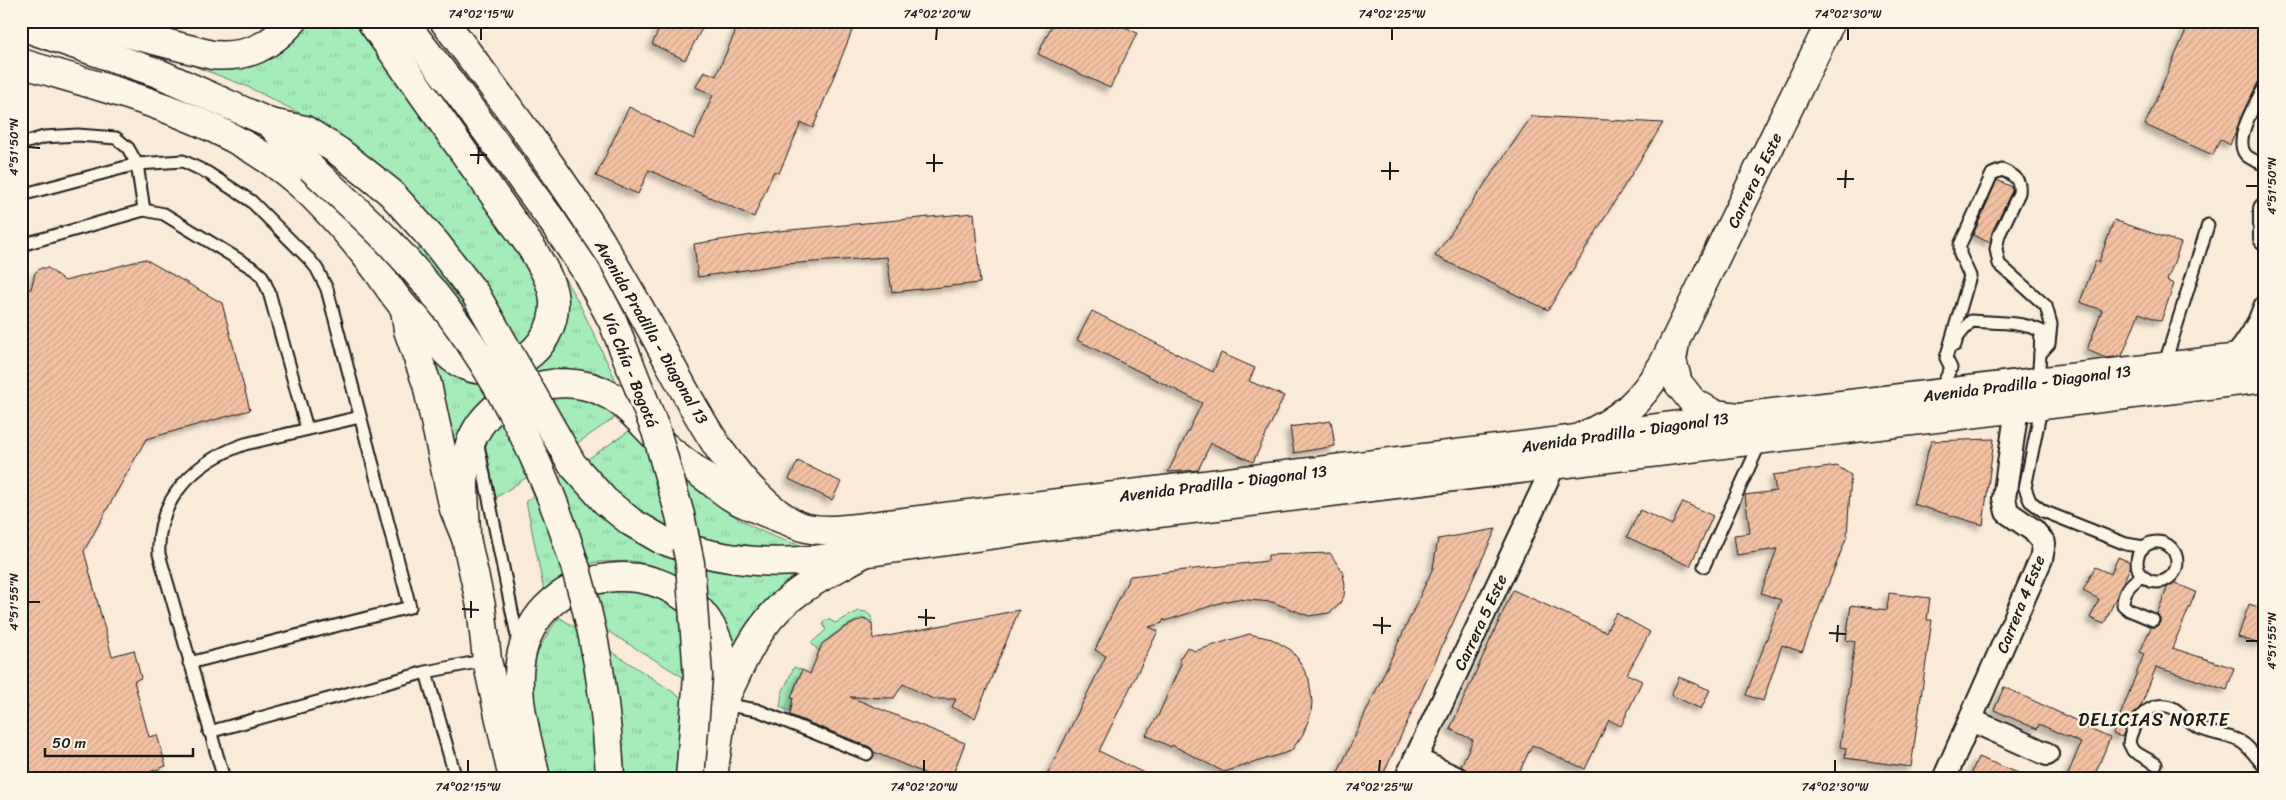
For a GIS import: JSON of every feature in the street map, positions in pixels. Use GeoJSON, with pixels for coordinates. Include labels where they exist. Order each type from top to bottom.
{"type":"FeatureCollection","features":[{"type":"Feature","properties":{"kind":"main road"},"geometry":{"type":"LineString","coordinates":[[70,21],[99,26],[212,55],[231,56],[248,54],[267,44],[282,34],[294,21]]}},
{"type":"Feature","properties":{"kind":"main road"},"geometry":{"type":"LineString","coordinates":[[21,63],[148,102],[194,119],[261,154],[313,196],[370,261],[405,309],[424,325],[443,351],[454,360],[478,369],[494,370],[509,367],[535,352],[545,339],[552,324],[554,306],[552,288],[533,250],[371,21]]}},
{"type":"Feature","properties":{"kind":"main road","name":"Vía Chía - Bogotá"},"geometry":{"type":"LineString","coordinates":[[403,21],[553,222],[586,271],[613,322],[656,431],[680,515],[690,563],[698,676],[690,779]]}},
{"type":"Feature","properties":{"kind":"main road","name":"Avenida Pradilla - Diagonal 13"},"geometry":{"type":"LineString","coordinates":[[444,21],[555,171],[599,239],[650,326],[682,390],[736,472],[767,506],[793,523],[804,527],[834,529],[888,524],[1577,439],[1738,417],[1938,394],[2032,398],[2164,366],[2265,355]]}},
{"type":"Feature","properties":{"kind":"main road","name":"Carrera 5 Este"},"geometry":{"type":"LineString","coordinates":[[1577,439],[1604,427],[1629,410],[1649,389],[1676,338],[1831,21]]}},
{"type":"Feature","properties":{"kind":"main road"},"geometry":{"type":"LineString","coordinates":[[21,26],[158,73],[270,123],[311,168],[392,245],[428,287],[477,354],[519,426],[543,476],[563,528],[580,581],[593,635],[603,690],[610,779]]}},
{"type":"Feature","properties":{"kind":"main road","name":"Avenida Pradilla - Diagonal 13"},"geometry":{"type":"LineString","coordinates":[[270,123],[305,130],[338,151],[390,192],[435,242],[476,295],[572,464],[606,501],[631,522],[662,540],[707,555],[759,562],[786,562],[864,553],[1051,527],[1761,439],[2032,398],[2265,378]]}},
{"type":"Feature","properties":{"kind":"main road"},"geometry":{"type":"LineString","coordinates":[[405,309],[408,330],[427,384],[454,509],[466,538],[481,606],[487,660],[513,779]]}},
{"type":"Feature","properties":{"kind":"main road","name":"Carrera 5 Este"},"geometry":{"type":"LineString","coordinates":[[1676,338],[1672,360],[1678,383],[1693,402],[1714,414],[1738,417]]}},
{"type":"Feature","properties":{"kind":"main road"},"geometry":{"type":"LineString","coordinates":[[466,538],[464,476],[467,454],[476,433],[488,416],[509,398],[532,387],[560,383],[594,388],[621,402],[664,445],[735,499],[793,523]]}},
{"type":"Feature","properties":{"kind":"main road"},"geometry":{"type":"LineString","coordinates":[[722,704],[749,649],[763,627],[779,608],[800,590],[864,553]]}},
{"type":"Feature","properties":{"kind":"main road"},"geometry":{"type":"LineString","coordinates":[[536,779],[518,680],[522,652],[533,626],[551,604],[571,589],[594,580],[618,576],[642,578],[666,586],[680,595],[704,617],[718,644],[724,673],[713,779]]}},
{"type":"Feature","properties":{"kind":"street"},"geometry":{"type":"LineString","coordinates":[[2265,209],[2265,238]]}},
{"type":"Feature","properties":{"kind":"street"},"geometry":{"type":"LineString","coordinates":[[2234,359],[2255,331],[2265,307]]}},
{"type":"Feature","properties":{"kind":"street","name":"Carrera 4 Este"},"geometry":{"type":"LineString","coordinates":[[1944,779],[2041,559],[2044,542],[2033,530],[2007,512],[2004,498],[2032,398]]}},
{"type":"Feature","properties":{"kind":"street","name":"Carrera 5 Este"},"geometry":{"type":"LineString","coordinates":[[1410,769],[1554,465]]}},
{"type":"Feature","properties":{"kind":"street"},"geometry":{"type":"LineString","coordinates":[[1971,720],[2047,754]]}},
{"type":"Feature","properties":{"kind":"street"},"geometry":{"type":"LineString","coordinates":[[1410,769],[1458,779]]}},
{"type":"Feature","properties":{"kind":"lane"},"geometry":{"type":"LineString","coordinates":[[2265,86],[2243,130],[2242,138],[2244,151],[2248,156],[2265,165]]}},
{"type":"Feature","properties":{"kind":"lane"},"geometry":{"type":"LineString","coordinates":[[21,144],[44,137],[78,135],[116,138],[128,148],[138,164],[144,210]]}},
{"type":"Feature","properties":{"kind":"lane"},"geometry":{"type":"LineString","coordinates":[[21,195],[138,164],[183,161],[208,173],[251,201],[304,253],[317,269],[327,289],[410,607],[189,663]]}},
{"type":"Feature","properties":{"kind":"lane"},"geometry":{"type":"LineString","coordinates":[[1951,368],[1946,358],[1970,276],[1960,254],[1960,245],[1989,179],[1992,174],[2002,170],[2015,176],[2020,186],[2019,193],[1999,235],[1996,248],[1999,264],[2046,306],[2051,324],[2049,344],[2040,354]]}},
{"type":"Feature","properties":{"kind":"lane"},"geometry":{"type":"LineString","coordinates":[[21,245],[144,210],[164,214],[254,269],[262,276],[270,292],[307,429]]}},
{"type":"Feature","properties":{"kind":"lane"},"geometry":{"type":"LineString","coordinates":[[2164,366],[2208,225]]}},
{"type":"Feature","properties":{"kind":"lane"},"geometry":{"type":"LineString","coordinates":[[1938,394],[1951,368],[1957,338],[1971,321],[2034,327],[2041,331],[2040,354],[2032,398],[2025,488],[2030,501],[2043,511],[2126,544],[2144,547]]}},
{"type":"Feature","properties":{"kind":"lane"},"geometry":{"type":"LineString","coordinates":[[224,779],[159,554],[160,526],[169,502],[178,488],[200,466],[227,450],[360,417]]}},
{"type":"Feature","properties":{"kind":"lane"},"geometry":{"type":"LineString","coordinates":[[476,433],[517,636],[518,680]]}},
{"type":"Feature","properties":{"kind":"lane"},"geometry":{"type":"LineString","coordinates":[[1704,566],[1761,439]]}},
{"type":"Feature","properties":{"kind":"lane"},"geometry":{"type":"LineString","coordinates":[[2154,542],[2169,547],[2176,555],[2177,566],[2172,576],[2164,581],[2153,582],[2142,576],[2137,565],[2137,558],[2144,547],[2154,542]]}},
{"type":"Feature","properties":{"kind":"lane"},"geometry":{"type":"LineString","coordinates":[[2142,576],[2131,583],[2123,597],[2124,605],[2129,610],[2153,620]]}},
{"type":"Feature","properties":{"kind":"lane"},"geometry":{"type":"LineString","coordinates":[[209,732],[426,672],[487,660]]}},
{"type":"Feature","properties":{"kind":"lane"},"geometry":{"type":"LineString","coordinates":[[426,672],[456,779]]}},
{"type":"Feature","properties":{"kind":"lane"},"geometry":{"type":"LineString","coordinates":[[722,704],[757,710],[866,754]]}},
{"type":"Feature","properties":{"kind":"lane"},"geometry":{"type":"LineString","coordinates":[[2156,764],[2133,751],[2129,743],[2134,725],[2142,715],[2150,709],[2161,706],[2173,708],[2207,732],[2243,743],[2265,767]]}},
{"type":"Feature","properties":{"kind":"green space"},"geometry":{"type":"Polygon","coordinates":[[[308,21],[359,21],[532,270],[541,290],[544,315],[530,344],[494,359],[432,315],[389,264],[444,235],[356,148],[305,116],[246,86],[191,65],[241,70],[270,58],[285,48],[308,21]]]}},
{"type":"Feature","properties":{"kind":"green space"},"geometry":{"type":"Polygon","coordinates":[[[557,265],[580,305],[620,389],[596,379],[462,431],[452,455],[429,359],[453,375],[480,382],[534,367],[557,265]]]}},
{"type":"Feature","properties":{"kind":"green space"},"geometry":{"type":"Polygon","coordinates":[[[548,397],[569,397],[595,403],[616,417],[493,500],[483,456],[485,441],[490,433],[498,424],[527,404],[548,397]]]}},
{"type":"Feature","properties":{"kind":"green space"},"geometry":{"type":"Polygon","coordinates":[[[629,431],[686,481],[728,512],[750,525],[796,544],[816,546],[850,544],[810,567],[781,587],[752,618],[735,644],[727,642],[679,578],[654,566],[633,561],[596,562],[575,569],[544,591],[526,501],[629,431]]]}},
{"type":"Feature","properties":{"kind":"green space"},"geometry":{"type":"Polygon","coordinates":[[[641,589],[673,605],[688,622],[704,690],[565,605],[587,591],[641,589]]]}},
{"type":"Feature","properties":{"kind":"green space"},"geometry":{"type":"Polygon","coordinates":[[[859,611],[866,612],[871,616],[872,624],[860,620],[854,622],[822,644],[826,646],[819,651],[811,643],[826,630],[823,624],[825,620],[835,623],[859,611]]]}},
{"type":"Feature","properties":{"kind":"green space"},"geometry":{"type":"Polygon","coordinates":[[[559,617],[711,717],[706,779],[550,779],[536,723],[530,680],[537,654],[559,617]]]}},
{"type":"Feature","properties":{"kind":"green space"},"geometry":{"type":"Polygon","coordinates":[[[794,667],[802,670],[791,697],[793,698],[791,712],[780,707],[782,693],[794,667]]]}},
{"type":"Feature","properties":{"kind":"building"},"geometry":{"type":"Polygon","coordinates":[[[663,21],[706,21],[685,60],[652,44],[663,21]]]}},
{"type":"Feature","properties":{"kind":"building"},"geometry":{"type":"Polygon","coordinates":[[[740,21],[856,21],[813,128],[801,123],[779,173],[774,171],[754,217],[649,170],[638,194],[596,176],[629,107],[694,139],[713,95],[696,87],[704,71],[716,76],[740,21]]]}},
{"type":"Feature","properties":{"kind":"building"},"geometry":{"type":"Polygon","coordinates":[[[1054,21],[1113,21],[1137,33],[1110,88],[1038,54],[1054,21]]]}},
{"type":"Feature","properties":{"kind":"building"},"geometry":{"type":"Polygon","coordinates":[[[2190,21],[2265,21],[2265,69],[2245,108],[2230,145],[2220,139],[2213,155],[2145,125],[2190,21]]]}},
{"type":"Feature","properties":{"kind":"building"},"geometry":{"type":"Polygon","coordinates":[[[1532,116],[1663,123],[1548,310],[1435,256],[1532,116]]]}},
{"type":"Feature","properties":{"kind":"building"},"geometry":{"type":"Polygon","coordinates":[[[1997,180],[2012,187],[2012,191],[1992,232],[1990,243],[1973,235],[1997,180]]]}},
{"type":"Feature","properties":{"kind":"building"},"geometry":{"type":"Polygon","coordinates":[[[974,213],[980,283],[892,292],[887,257],[785,264],[698,277],[694,244],[779,231],[974,213]]]}},
{"type":"Feature","properties":{"kind":"building"},"geometry":{"type":"Polygon","coordinates":[[[2114,220],[2181,243],[2167,281],[2174,284],[2161,321],[2139,313],[2122,356],[2106,358],[2087,350],[2102,310],[2080,302],[2096,260],[2099,262],[2114,220]]]}},
{"type":"Feature","properties":{"kind":"building"},"geometry":{"type":"Polygon","coordinates":[[[145,259],[222,303],[250,410],[146,439],[84,551],[112,656],[134,650],[141,678],[134,681],[149,737],[157,735],[166,766],[144,774],[145,779],[21,779],[21,710],[28,708],[21,685],[21,410],[27,399],[21,396],[21,291],[31,289],[35,273],[41,268],[48,268],[65,281],[145,259]]]}},
{"type":"Feature","properties":{"kind":"building"},"geometry":{"type":"Polygon","coordinates":[[[1092,311],[1213,372],[1221,353],[1255,368],[1249,381],[1284,396],[1253,462],[1211,443],[1198,470],[1168,472],[1202,403],[1077,340],[1092,311]]]}},
{"type":"Feature","properties":{"kind":"building"},"geometry":{"type":"Polygon","coordinates":[[[1331,421],[1335,446],[1294,453],[1290,427],[1331,421]]]}},
{"type":"Feature","properties":{"kind":"building"},"geometry":{"type":"Polygon","coordinates":[[[1994,439],[1983,525],[1913,504],[1931,441],[1994,439]]]}},
{"type":"Feature","properties":{"kind":"building"},"geometry":{"type":"Polygon","coordinates":[[[798,461],[841,482],[832,500],[789,479],[798,461]]]}},
{"type":"Feature","properties":{"kind":"building"},"geometry":{"type":"Polygon","coordinates":[[[1837,466],[1851,475],[1847,536],[1802,652],[1782,645],[1763,701],[1746,695],[1781,600],[1761,593],[1777,549],[1737,555],[1734,535],[1750,533],[1745,495],[1776,491],[1773,475],[1837,466]]]}},
{"type":"Feature","properties":{"kind":"building"},"geometry":{"type":"Polygon","coordinates":[[[1683,502],[1713,516],[1690,566],[1627,537],[1640,510],[1672,525],[1683,502]]]}},
{"type":"Feature","properties":{"kind":"building"},"geometry":{"type":"Polygon","coordinates":[[[1496,529],[1381,779],[1335,779],[1433,568],[1438,539],[1496,529]]]}},
{"type":"Feature","properties":{"kind":"building"},"geometry":{"type":"Polygon","coordinates":[[[1330,553],[1343,573],[1345,585],[1344,596],[1338,606],[1329,613],[1309,616],[1272,602],[1237,599],[1165,621],[1164,619],[1162,623],[1149,627],[1158,631],[1099,751],[1156,779],[1045,779],[1106,656],[1095,650],[1130,576],[1268,561],[1268,555],[1330,553]]]}},
{"type":"Feature","properties":{"kind":"building"},"geometry":{"type":"Polygon","coordinates":[[[2118,557],[2132,563],[2104,624],[2090,618],[2099,599],[2083,591],[2095,567],[2111,574],[2118,557]]]}},
{"type":"Feature","properties":{"kind":"building"},"geometry":{"type":"Polygon","coordinates":[[[2170,581],[2196,592],[2172,648],[2234,668],[2227,690],[2156,667],[2141,706],[2131,717],[2122,737],[2113,734],[2144,654],[2140,652],[2151,627],[2157,626],[2160,622],[2157,614],[2170,581]]]}},
{"type":"Feature","properties":{"kind":"building"},"geometry":{"type":"Polygon","coordinates":[[[1513,590],[1606,632],[1616,613],[1650,632],[1627,674],[1642,681],[1621,726],[1609,720],[1585,769],[1532,745],[1516,779],[1471,779],[1468,771],[1461,766],[1473,740],[1450,729],[1513,590]]]}},
{"type":"Feature","properties":{"kind":"building"},"geometry":{"type":"Polygon","coordinates":[[[1889,593],[1930,598],[1927,620],[1932,620],[1911,767],[1845,758],[1846,748],[1840,747],[1855,642],[1846,640],[1851,605],[1887,610],[1889,593]]]}},
{"type":"Feature","properties":{"kind":"building"},"geometry":{"type":"Polygon","coordinates":[[[2249,604],[2265,609],[2265,630],[2260,644],[2238,637],[2249,604]]]}},
{"type":"Feature","properties":{"kind":"building"},"geometry":{"type":"Polygon","coordinates":[[[1019,610],[975,718],[952,707],[956,699],[933,699],[903,684],[894,698],[850,697],[965,743],[951,779],[938,779],[874,752],[870,747],[790,715],[793,698],[791,698],[802,670],[810,674],[822,644],[844,628],[862,619],[868,620],[872,624],[873,639],[1019,610]]]}},
{"type":"Feature","properties":{"kind":"building"},"geometry":{"type":"Polygon","coordinates":[[[1249,634],[1272,639],[1291,650],[1309,679],[1312,702],[1311,713],[1303,734],[1291,751],[1224,772],[1172,745],[1171,747],[1146,735],[1158,716],[1181,664],[1179,660],[1187,647],[1195,651],[1249,634]]]}},
{"type":"Feature","properties":{"kind":"building"},"geometry":{"type":"Polygon","coordinates":[[[1679,677],[1710,690],[1701,709],[1671,695],[1679,677]]]}},
{"type":"Feature","properties":{"kind":"building"},"geometry":{"type":"Polygon","coordinates":[[[2004,687],[2110,738],[2093,779],[2066,779],[2081,743],[2039,724],[2037,729],[1994,710],[2004,687]]]}},
{"type":"Feature","properties":{"kind":"building"},"geometry":{"type":"Polygon","coordinates":[[[1978,757],[2031,778],[2031,779],[1969,779],[1978,757]]]}},
{"type":"Feature","properties":{"kind":"district","name":"DELICIAS NORTE"},"geometry":{"type":"Point","coordinates":[2154,720]}}]}
